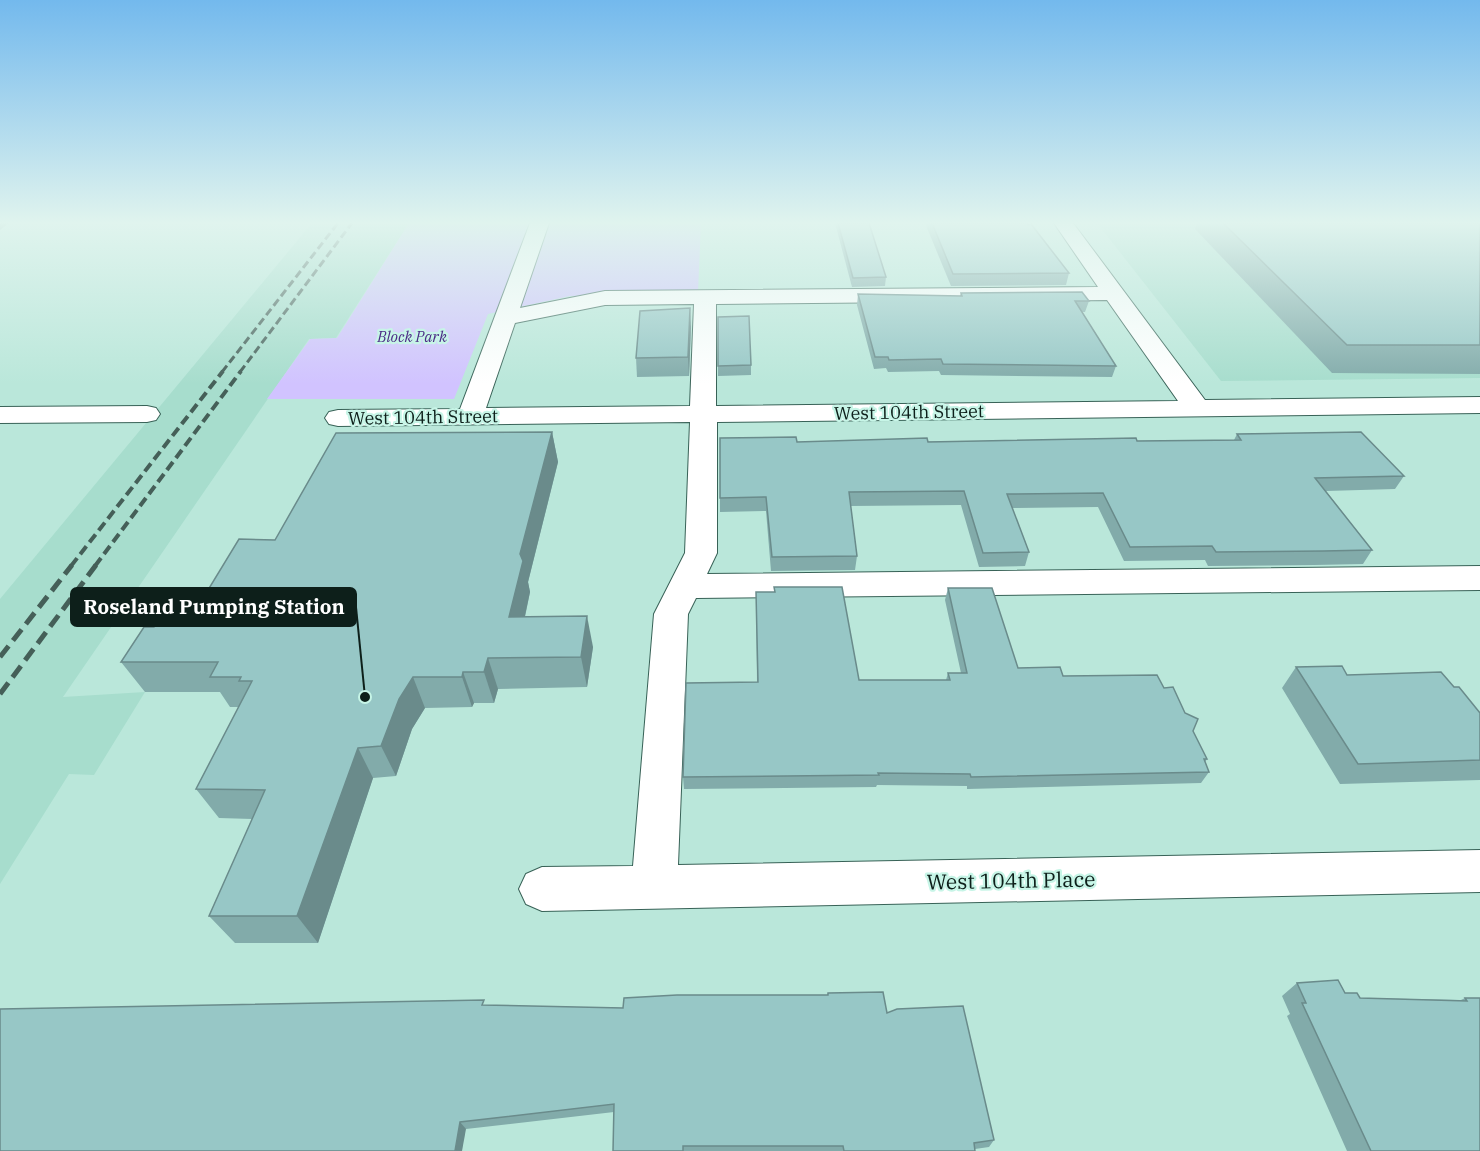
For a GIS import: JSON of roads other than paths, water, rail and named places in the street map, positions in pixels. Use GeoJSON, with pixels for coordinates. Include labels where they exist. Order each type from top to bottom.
{"type":"FeatureCollection","features":[{"type":"Feature","properties":{"kind":"street"},"geometry":{"type":"LineString","coordinates":[[470,417],[521,277]]}},
{"type":"Feature","properties":{"kind":"street"},"geometry":{"type":"LineString","coordinates":[[1102,277],[1197,408]]}},
{"type":"Feature","properties":{"kind":"street"},"geometry":{"type":"LineString","coordinates":[[506,318],[604,298],[1114,293]]}},
{"type":"Feature","properties":{"kind":"street"},"geometry":{"type":"LineString","coordinates":[[654,886],[670,614],[701,553],[705,297]]}},
{"type":"Feature","properties":{"kind":"street","name":"West 104th Street"},"geometry":{"type":"LineString","coordinates":[[338,418],[1480,405]]}},
{"type":"Feature","properties":{"kind":"street"},"geometry":{"type":"LineString","coordinates":[[0,415],[147,414]]}},
{"type":"Feature","properties":{"kind":"street"},"geometry":{"type":"LineString","coordinates":[[685,586],[1480,578]]}},
{"type":"Feature","properties":{"kind":"street","name":"West 104th Place"},"geometry":{"type":"LineString","coordinates":[[542,889],[1480,871]]}},
{"type":"Feature","properties":{"kind":"railway"},"geometry":{"type":"LineString","coordinates":[[222,372],[296,277]]}},
{"type":"Feature","properties":{"kind":"railway"},"geometry":{"type":"LineString","coordinates":[[240,372],[312,277]]}},
{"type":"Feature","properties":{"kind":"railway"},"geometry":{"type":"LineString","coordinates":[[71,566],[223,371]]}},
{"type":"Feature","properties":{"kind":"railway"},"geometry":{"type":"LineString","coordinates":[[95,566],[241,371]]}},
{"type":"Feature","properties":{"kind":"railway"},"geometry":{"type":"LineString","coordinates":[[0,657],[72,565]]}},
{"type":"Feature","properties":{"kind":"railway"},"geometry":{"type":"LineString","coordinates":[[0,694],[96,565]]}},
{"type":"Feature","properties":{"kind":"place","name":"Roseland Pumping Station"},"geometry":{"type":"Point","coordinates":[365,697]}},
{"type":"Feature","properties":{"kind":"park label","name":"Block Park"},"geometry":{"type":"Point","coordinates":[412,336]}}]}
